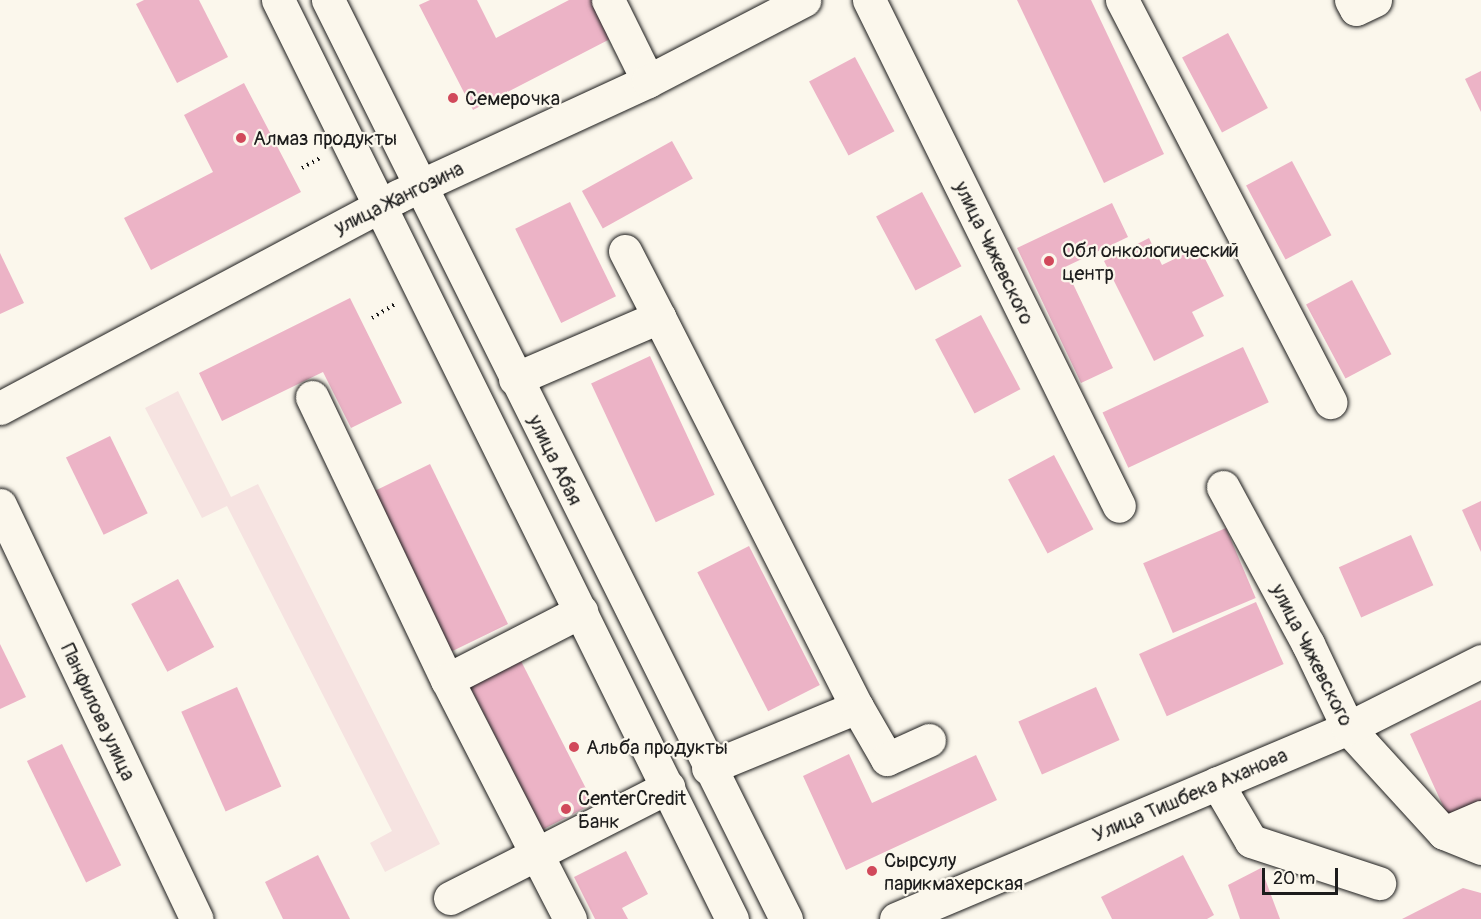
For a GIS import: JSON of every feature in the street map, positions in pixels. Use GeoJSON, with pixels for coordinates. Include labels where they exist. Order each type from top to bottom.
{"type":"FeatureCollection","features":[{"type":"Feature","properties":{"kind":"street"},"geometry":{"type":"LineString","coordinates":[[278,0],[732,919]]}},
{"type":"Feature","properties":{"kind":"street","name":"улица Абая"},"geometry":{"type":"LineString","coordinates":[[327,0],[708,768],[786,919]]}},
{"type":"Feature","properties":{"kind":"street"},"geometry":{"type":"LineString","coordinates":[[608,0],[648,81]]}},
{"type":"Feature","properties":{"kind":"street","name":"улица Жангозина"},"geometry":{"type":"LineString","coordinates":[[0,408],[380,206],[648,81],[804,0]]}},
{"type":"Feature","properties":{"kind":"street","name":"улица Чижевского"},"geometry":{"type":"LineString","coordinates":[[869,0],[1119,506]]}},
{"type":"Feature","properties":{"kind":"street"},"geometry":{"type":"LineString","coordinates":[[1122,0],[1330,402]]}},
{"type":"Feature","properties":{"kind":"street"},"geometry":{"type":"LineString","coordinates":[[1351,0],[1356,9],[1375,0]]}},
{"type":"Feature","properties":{"kind":"street"},"geometry":{"type":"LineString","coordinates":[[626,251],[857,706],[887,759],[930,740]]}},
{"type":"Feature","properties":{"kind":"street"},"geometry":{"type":"LineString","coordinates":[[515,379],[659,317]]}},
{"type":"Feature","properties":{"kind":"street"},"geometry":{"type":"LineString","coordinates":[[312,397],[447,680],[570,919]]}},
{"type":"Feature","properties":{"kind":"street","name":"улица Чижевского"},"geometry":{"type":"LineString","coordinates":[[1223,487],[1308,644],[1348,728],[1444,833],[1481,848]]}},
{"type":"Feature","properties":{"kind":"street","name":"Панфилова улица"},"geometry":{"type":"LineString","coordinates":[[0,505],[196,919]]}},
{"type":"Feature","properties":{"kind":"street"},"geometry":{"type":"LineString","coordinates":[[447,680],[581,611]]}},
{"type":"Feature","properties":{"kind":"street","name":"Улица Тишбека Аханова"},"geometry":{"type":"LineString","coordinates":[[896,919],[1348,728],[1481,660]]}},
{"type":"Feature","properties":{"kind":"street"},"geometry":{"type":"LineString","coordinates":[[708,768],[857,706]]}},
{"type":"Feature","properties":{"kind":"street"},"geometry":{"type":"LineString","coordinates":[[1217,783],[1251,841],[1379,883]]}},
{"type":"Feature","properties":{"kind":"street"},"geometry":{"type":"LineString","coordinates":[[450,898],[668,787]]}},
{"type":"Feature","properties":{"kind":"street"},"geometry":{"type":"LineString","coordinates":[[1444,833],[1481,817]]}},
{"type":"Feature","properties":{"kind":"shaded area"},"geometry":{"type":"Polygon","coordinates":[[[178,391],[231,497],[258,484],[440,844],[385,872],[370,843],[392,831],[227,506],[202,518],[145,408],[178,391]]]}},
{"type":"Feature","properties":{"kind":"building"},"geometry":{"type":"Polygon","coordinates":[[[144,0],[199,0],[228,57],[177,83],[136,4],[144,0]]]}},
{"type":"Feature","properties":{"kind":"building"},"geometry":{"type":"Polygon","coordinates":[[[430,0],[477,0],[496,38],[569,0],[592,0],[612,38],[473,110],[419,5],[430,0]]]}},
{"type":"Feature","properties":{"kind":"building"},"geometry":{"type":"Polygon","coordinates":[[[1017,0],[1091,0],[1164,154],[1104,183],[1017,0]]]}},
{"type":"Feature","properties":{"kind":"building"},"geometry":{"type":"Polygon","coordinates":[[[1228,33],[1268,108],[1222,132],[1182,57],[1228,33]]]}},
{"type":"Feature","properties":{"kind":"building"},"geometry":{"type":"Polygon","coordinates":[[[855,57],[894,131],[849,156],[809,81],[855,57]]]}},
{"type":"Feature","properties":{"kind":"building"},"geometry":{"type":"Polygon","coordinates":[[[1481,71],[1481,112],[1465,79],[1481,71]]]}},
{"type":"Feature","properties":{"kind":"building"},"geometry":{"type":"Polygon","coordinates":[[[244,83],[301,192],[151,270],[124,218],[213,172],[184,115],[244,83]]]}},
{"type":"Feature","properties":{"kind":"building"},"geometry":{"type":"Polygon","coordinates":[[[672,141],[693,179],[603,229],[582,191],[672,141]]]}},
{"type":"Feature","properties":{"kind":"building"},"geometry":{"type":"Polygon","coordinates":[[[1292,161],[1331,235],[1286,260],[1246,185],[1292,161]]]}},
{"type":"Feature","properties":{"kind":"building"},"geometry":{"type":"Polygon","coordinates":[[[922,192],[961,266],[916,291],[876,216],[922,192]]]}},
{"type":"Feature","properties":{"kind":"building"},"geometry":{"type":"Polygon","coordinates":[[[570,202],[616,296],[561,323],[515,229],[570,202]]]}},
{"type":"Feature","properties":{"kind":"building"},"geometry":{"type":"Polygon","coordinates":[[[1112,203],[1128,237],[1065,267],[1113,368],[1081,383],[1017,248],[1112,203]]]}},
{"type":"Feature","properties":{"kind":"building"},"geometry":{"type":"Polygon","coordinates":[[[1149,238],[1162,265],[1199,247],[1224,296],[1192,312],[1204,336],[1154,361],[1104,261],[1149,238]]]}},
{"type":"Feature","properties":{"kind":"building"},"geometry":{"type":"Polygon","coordinates":[[[0,253],[24,303],[0,314],[0,253]]]}},
{"type":"Feature","properties":{"kind":"building"},"geometry":{"type":"Polygon","coordinates":[[[1352,280],[1391,354],[1346,379],[1306,304],[1352,280]]]}},
{"type":"Feature","properties":{"kind":"building"},"geometry":{"type":"Polygon","coordinates":[[[350,298],[402,403],[351,428],[323,372],[222,421],[199,373],[350,298]]]}},
{"type":"Feature","properties":{"kind":"building"},"geometry":{"type":"Polygon","coordinates":[[[981,315],[1020,389],[975,414],[935,339],[981,315]]]}},
{"type":"Feature","properties":{"kind":"building"},"geometry":{"type":"Polygon","coordinates":[[[1243,347],[1269,402],[1128,468],[1103,413],[1243,347]]]}},
{"type":"Feature","properties":{"kind":"building"},"geometry":{"type":"Polygon","coordinates":[[[650,356],[715,495],[656,522],[591,383],[650,356]]]}},
{"type":"Feature","properties":{"kind":"building"},"geometry":{"type":"Polygon","coordinates":[[[110,436],[148,513],[104,535],[66,457],[110,436]]]}},
{"type":"Feature","properties":{"kind":"building"},"geometry":{"type":"Polygon","coordinates":[[[1054,455],[1093,529],[1048,554],[1008,479],[1054,455]]]}},
{"type":"Feature","properties":{"kind":"building"},"geometry":{"type":"Polygon","coordinates":[[[430,464],[508,624],[451,652],[372,492],[430,464]]]}},
{"type":"Feature","properties":{"kind":"building"},"geometry":{"type":"Polygon","coordinates":[[[1481,501],[1481,552],[1462,510],[1481,501]]]}},
{"type":"Feature","properties":{"kind":"building"},"geometry":{"type":"Polygon","coordinates":[[[1226,528],[1256,598],[1173,633],[1143,563],[1226,528]]]}},
{"type":"Feature","properties":{"kind":"building"},"geometry":{"type":"Polygon","coordinates":[[[1411,535],[1433,585],[1361,617],[1339,567],[1411,535]]]}},
{"type":"Feature","properties":{"kind":"building"},"geometry":{"type":"Polygon","coordinates":[[[749,546],[820,685],[768,711],[697,572],[749,546]]]}},
{"type":"Feature","properties":{"kind":"building"},"geometry":{"type":"Polygon","coordinates":[[[178,579],[214,647],[167,672],[131,604],[178,579]]]}},
{"type":"Feature","properties":{"kind":"building"},"geometry":{"type":"Polygon","coordinates":[[[1256,602],[1284,664],[1167,716],[1139,654],[1256,602]]]}},
{"type":"Feature","properties":{"kind":"building"},"geometry":{"type":"Polygon","coordinates":[[[0,644],[26,697],[0,709],[0,644]]]}},
{"type":"Feature","properties":{"kind":"building"},"geometry":{"type":"Polygon","coordinates":[[[521,661],[594,804],[543,829],[470,687],[521,661]]]}},
{"type":"Feature","properties":{"kind":"building"},"geometry":{"type":"Polygon","coordinates":[[[237,687],[281,787],[226,811],[181,712],[237,687]]]}},
{"type":"Feature","properties":{"kind":"building"},"geometry":{"type":"Polygon","coordinates":[[[1096,687],[1120,740],[1042,775],[1018,722],[1096,687]]]}},
{"type":"Feature","properties":{"kind":"building"},"geometry":{"type":"Polygon","coordinates":[[[1481,700],[1481,805],[1449,819],[1410,734],[1481,700]]]}},
{"type":"Feature","properties":{"kind":"building"},"geometry":{"type":"Polygon","coordinates":[[[62,744],[121,865],[86,882],[27,761],[62,744]]]}},
{"type":"Feature","properties":{"kind":"building"},"geometry":{"type":"Polygon","coordinates":[[[849,754],[872,803],[976,755],[997,800],[846,870],[803,776],[849,754]]]}},
{"type":"Feature","properties":{"kind":"building"},"geometry":{"type":"Polygon","coordinates":[[[626,851],[648,894],[622,908],[628,919],[595,919],[574,877],[626,851]]]}},
{"type":"Feature","properties":{"kind":"building"},"geometry":{"type":"Polygon","coordinates":[[[318,855],[350,919],[283,919],[265,882],[318,855]]]}},
{"type":"Feature","properties":{"kind":"building"},"geometry":{"type":"Polygon","coordinates":[[[1183,855],[1214,915],[1207,919],[1112,919],[1101,897],[1183,855]]]}},
{"type":"Feature","properties":{"kind":"building"},"geometry":{"type":"Polygon","coordinates":[[[1261,868],[1280,919],[1240,919],[1228,885],[1261,868]]]}},
{"type":"Feature","properties":{"kind":"building"},"geometry":{"type":"Polygon","coordinates":[[[1463,888],[1481,893],[1481,919],[1402,919],[1463,888]]]}},
{"type":"Feature","properties":{"kind":"place","name":"Семерочка"},"geometry":{"type":"Point","coordinates":[453,98]}},
{"type":"Feature","properties":{"kind":"place","name":"Алмаз продукты"},"geometry":{"type":"Point","coordinates":[241,138]}},
{"type":"Feature","properties":{"kind":"place","name":"Обл онкологический центр"},"geometry":{"type":"Point","coordinates":[1049,261]}},
{"type":"Feature","properties":{"kind":"place","name":"Альба продукты"},"geometry":{"type":"Point","coordinates":[574,747]}},
{"type":"Feature","properties":{"kind":"place","name":"CenterCredit Банк"},"geometry":{"type":"Point","coordinates":[566,809]}},
{"type":"Feature","properties":{"kind":"place","name":"Сырсулу парикмахерская"},"geometry":{"type":"Point","coordinates":[872,871]}}]}
